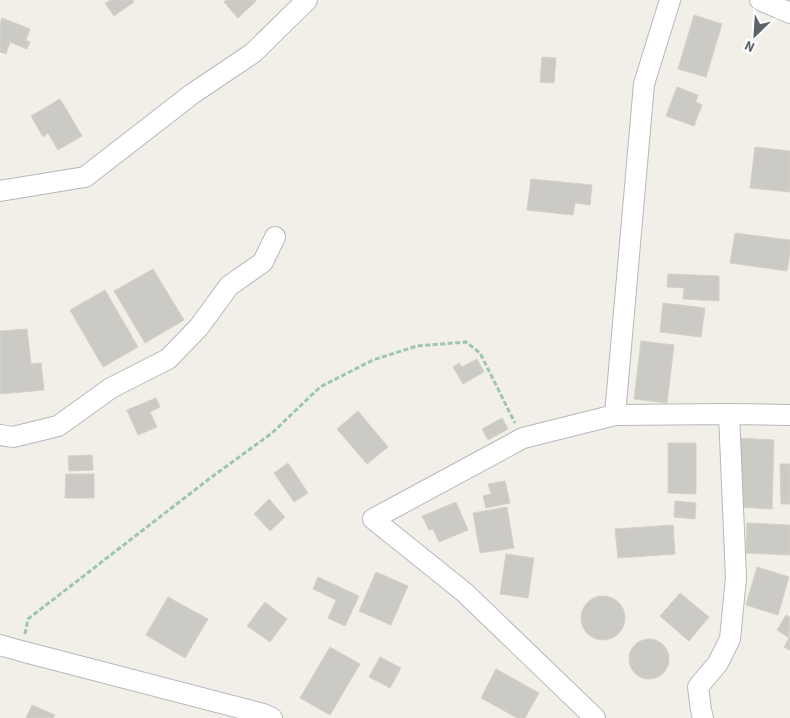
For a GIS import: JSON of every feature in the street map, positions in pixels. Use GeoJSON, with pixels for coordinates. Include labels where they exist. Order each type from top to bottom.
{"type":"FeatureCollection","features":[{"type":"Feature","properties":{"kind":"street"},"geometry":{"type":"LineString","coordinates":[[0,191],[85,177],[192,94],[253,53],[307,0]]}},
{"type":"Feature","properties":{"kind":"street"},"geometry":{"type":"LineString","coordinates":[[614,415],[644,84],[670,0]]}},
{"type":"Feature","properties":{"kind":"street"},"geometry":{"type":"LineString","coordinates":[[760,0],[790,13]]}},
{"type":"Feature","properties":{"kind":"street"},"geometry":{"type":"LineString","coordinates":[[0,436],[14,437],[58,426],[111,388],[168,359],[199,327],[229,286],[263,262],[275,237]]}},
{"type":"Feature","properties":{"kind":"street"},"geometry":{"type":"LineString","coordinates":[[703,718],[698,687],[718,663],[730,639],[736,578],[729,414]]}},
{"type":"Feature","properties":{"kind":"street"},"geometry":{"type":"LineString","coordinates":[[595,718],[464,592],[374,519],[523,438],[614,415],[790,415]]}},
{"type":"Feature","properties":{"kind":"street"},"geometry":{"type":"LineString","coordinates":[[0,645],[263,714],[272,718]]}},
{"type":"Feature","properties":{"kind":"path"},"geometry":{"type":"LineString","coordinates":[[20,651],[28,619],[209,478],[272,433],[320,387],[372,360],[416,346],[466,342],[480,353],[523,438]]}},
{"type":"Feature","properties":{"kind":"building"},"geometry":{"type":"Polygon","coordinates":[[[111,0],[133,0],[134,2],[114,16],[105,3],[111,0]]]}},
{"type":"Feature","properties":{"kind":"building"},"geometry":{"type":"Polygon","coordinates":[[[226,0],[256,1],[238,18],[224,2],[226,0]]]}},
{"type":"Feature","properties":{"kind":"building"},"geometry":{"type":"Polygon","coordinates":[[[694,15],[722,24],[706,77],[678,69],[694,15]]]}},
{"type":"Feature","properties":{"kind":"building"},"geometry":{"type":"Polygon","coordinates":[[[2,18],[30,29],[26,40],[30,42],[27,49],[10,42],[6,54],[0,52],[0,23],[2,18]]]}},
{"type":"Feature","properties":{"kind":"building"},"geometry":{"type":"Polygon","coordinates":[[[542,57],[556,58],[554,83],[540,82],[542,57]]]}},
{"type":"Feature","properties":{"kind":"building"},"geometry":{"type":"Polygon","coordinates":[[[677,87],[698,95],[696,102],[702,105],[694,126],[666,116],[677,87]]]}},
{"type":"Feature","properties":{"kind":"building"},"geometry":{"type":"Polygon","coordinates":[[[60,99],[82,136],[58,150],[48,133],[43,137],[31,116],[60,99]]]}},
{"type":"Feature","properties":{"kind":"building"},"geometry":{"type":"Polygon","coordinates":[[[755,147],[790,151],[790,192],[750,188],[755,147]]]}},
{"type":"Feature","properties":{"kind":"building"},"geometry":{"type":"Polygon","coordinates":[[[531,179],[592,185],[590,205],[575,203],[573,215],[527,210],[531,179]]]}},
{"type":"Feature","properties":{"kind":"building"},"geometry":{"type":"Polygon","coordinates":[[[735,233],[790,240],[787,271],[730,263],[735,233]]]}},
{"type":"Feature","properties":{"kind":"building"},"geometry":{"type":"Polygon","coordinates":[[[153,269],[184,320],[145,343],[114,291],[153,269]]]}},
{"type":"Feature","properties":{"kind":"building"},"geometry":{"type":"Polygon","coordinates":[[[668,274],[719,276],[719,301],[683,299],[684,288],[667,287],[668,274]]]}},
{"type":"Feature","properties":{"kind":"building"},"geometry":{"type":"Polygon","coordinates":[[[105,290],[138,347],[103,367],[70,310],[105,290]]]}},
{"type":"Feature","properties":{"kind":"building"},"geometry":{"type":"Polygon","coordinates":[[[663,303],[705,308],[701,337],[660,332],[663,303]]]}},
{"type":"Feature","properties":{"kind":"building"},"geometry":{"type":"Polygon","coordinates":[[[27,329],[31,364],[41,363],[44,390],[0,394],[0,331],[27,329]]]}},
{"type":"Feature","properties":{"kind":"building"},"geometry":{"type":"Polygon","coordinates":[[[641,341],[674,345],[667,403],[634,399],[641,341]]]}},
{"type":"Feature","properties":{"kind":"building"},"geometry":{"type":"Polygon","coordinates":[[[477,359],[484,372],[463,384],[453,367],[459,363],[462,367],[477,359]]]}},
{"type":"Feature","properties":{"kind":"building"},"geometry":{"type":"Polygon","coordinates":[[[156,398],[160,407],[150,412],[157,427],[138,435],[127,410],[156,398]]]}},
{"type":"Feature","properties":{"kind":"building"},"geometry":{"type":"Polygon","coordinates":[[[358,411],[388,447],[367,464],[337,429],[358,411]]]}},
{"type":"Feature","properties":{"kind":"building"},"geometry":{"type":"Polygon","coordinates":[[[502,418],[508,429],[488,440],[482,429],[502,418]]]}},
{"type":"Feature","properties":{"kind":"building"},"geometry":{"type":"Polygon","coordinates":[[[739,438],[774,440],[772,509],[736,507],[739,438]]]}},
{"type":"Feature","properties":{"kind":"building"},"geometry":{"type":"Polygon","coordinates":[[[668,443],[696,443],[696,494],[668,493],[668,443]]]}},
{"type":"Feature","properties":{"kind":"building"},"geometry":{"type":"Polygon","coordinates":[[[92,455],[93,470],[69,471],[68,456],[92,455]]]}},
{"type":"Feature","properties":{"kind":"building"},"geometry":{"type":"Polygon","coordinates":[[[288,463],[308,493],[294,502],[274,473],[288,463]]]}},
{"type":"Feature","properties":{"kind":"building"},"geometry":{"type":"Polygon","coordinates":[[[780,464],[790,464],[790,504],[781,504],[780,464]]]}},
{"type":"Feature","properties":{"kind":"building"},"geometry":{"type":"Polygon","coordinates":[[[66,474],[94,474],[94,498],[65,498],[66,474]]]}},
{"type":"Feature","properties":{"kind":"building"},"geometry":{"type":"Polygon","coordinates":[[[505,481],[510,503],[486,508],[483,496],[491,494],[488,484],[505,481]]]}},
{"type":"Feature","properties":{"kind":"building"},"geometry":{"type":"Polygon","coordinates":[[[269,499],[285,517],[270,531],[254,514],[269,499]]]}},
{"type":"Feature","properties":{"kind":"building"},"geometry":{"type":"Polygon","coordinates":[[[675,501],[696,503],[695,519],[674,517],[675,501]]]}},
{"type":"Feature","properties":{"kind":"building"},"geometry":{"type":"Polygon","coordinates":[[[456,502],[468,530],[439,542],[433,529],[429,530],[422,516],[456,502]]]}},
{"type":"Feature","properties":{"kind":"building"},"geometry":{"type":"Polygon","coordinates":[[[507,507],[514,548],[480,553],[473,513],[507,507]]]}},
{"type":"Feature","properties":{"kind":"building"},"geometry":{"type":"Polygon","coordinates":[[[747,523],[790,525],[790,555],[746,553],[747,523]]]}},
{"type":"Feature","properties":{"kind":"building"},"geometry":{"type":"Polygon","coordinates":[[[673,525],[675,554],[618,558],[615,529],[673,525]]]}},
{"type":"Feature","properties":{"kind":"building"},"geometry":{"type":"Polygon","coordinates":[[[506,554],[534,558],[528,598],[500,594],[506,554]]]}},
{"type":"Feature","properties":{"kind":"building"},"geometry":{"type":"Polygon","coordinates":[[[757,567],[789,577],[778,615],[746,605],[757,567]]]}},
{"type":"Feature","properties":{"kind":"building"},"geometry":{"type":"Polygon","coordinates":[[[376,572],[408,586],[391,625],[359,611],[376,572]]]}},
{"type":"Feature","properties":{"kind":"building"},"geometry":{"type":"Polygon","coordinates":[[[318,577],[359,596],[345,626],[328,618],[336,600],[313,589],[318,577]]]}},
{"type":"Feature","properties":{"kind":"building"},"geometry":{"type":"Polygon","coordinates":[[[680,593],[709,617],[689,641],[660,616],[680,593]]]}},
{"type":"Feature","properties":{"kind":"building"},"geometry":{"type":"Polygon","coordinates":[[[603,596],[615,600],[621,606],[625,618],[621,630],[615,636],[603,640],[591,636],[585,630],[581,618],[585,606],[591,600],[603,596]]]}},
{"type":"Feature","properties":{"kind":"building"},"geometry":{"type":"Polygon","coordinates":[[[168,597],[208,619],[185,658],[146,635],[168,597]]]}},
{"type":"Feature","properties":{"kind":"building"},"geometry":{"type":"Polygon","coordinates":[[[265,602],[287,619],[270,642],[247,626],[265,602]]]}},
{"type":"Feature","properties":{"kind":"building"},"geometry":{"type":"Polygon","coordinates":[[[786,615],[790,617],[789,638],[777,630],[786,615]]]}},
{"type":"Feature","properties":{"kind":"building"},"geometry":{"type":"Polygon","coordinates":[[[790,636],[790,650],[784,647],[790,636]]]}},
{"type":"Feature","properties":{"kind":"building"},"geometry":{"type":"Polygon","coordinates":[[[653,639],[660,642],[666,648],[669,659],[668,667],[660,676],[653,679],[645,679],[638,676],[630,667],[629,655],[632,648],[641,640],[653,639]]]}},
{"type":"Feature","properties":{"kind":"building"},"geometry":{"type":"Polygon","coordinates":[[[330,647],[360,664],[330,715],[300,698],[330,647]]]}},
{"type":"Feature","properties":{"kind":"building"},"geometry":{"type":"Polygon","coordinates":[[[380,657],[401,668],[390,688],[369,677],[380,657]]]}},
{"type":"Feature","properties":{"kind":"building"},"geometry":{"type":"Polygon","coordinates":[[[496,669],[539,693],[525,718],[517,718],[481,698],[496,669]]]}},
{"type":"Feature","properties":{"kind":"building"},"geometry":{"type":"Polygon","coordinates":[[[32,705],[55,715],[53,718],[26,718],[32,705]]]}}]}
